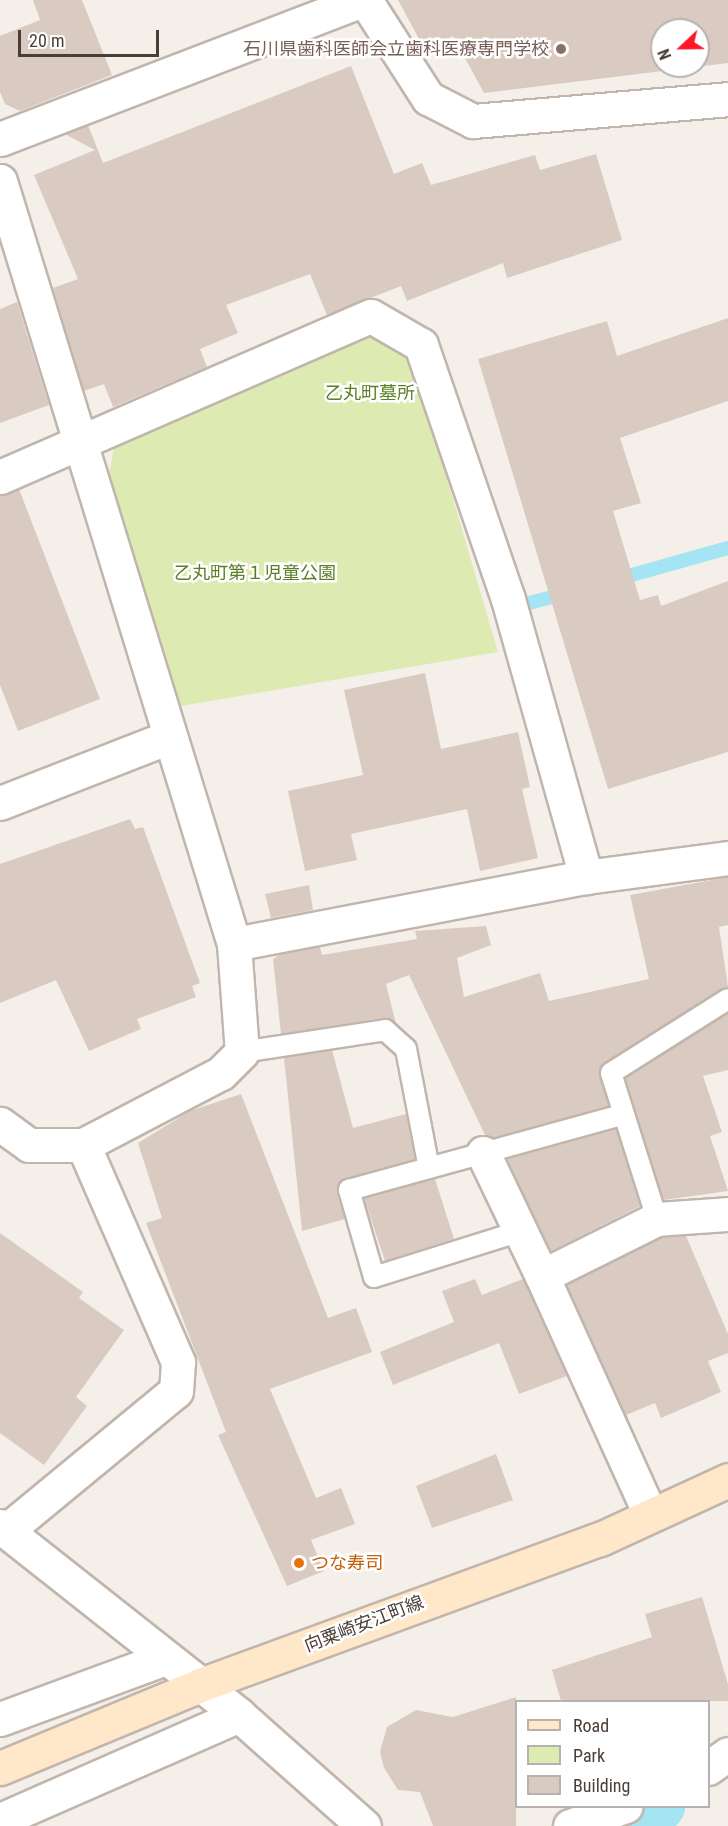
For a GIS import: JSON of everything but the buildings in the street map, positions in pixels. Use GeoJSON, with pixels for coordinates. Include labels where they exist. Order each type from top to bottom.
{"type":"FeatureCollection","features":[{"type":"Feature","properties":{"kind":"main road","name":"向粟崎安江町線"},"geometry":{"type":"LineString","coordinates":[[0,1768],[200,1685],[600,1539],[728,1480]]}},
{"type":"Feature","properties":{"kind":"street"},"geometry":{"type":"LineString","coordinates":[[0,139],[364,0],[428,98],[473,121],[728,99]]}},
{"type":"Feature","properties":{"kind":"street"},"geometry":{"type":"LineString","coordinates":[[0,181],[234,944],[242,1052],[221,1073],[84,1144],[29,1145],[0,1124]]}},
{"type":"Feature","properties":{"kind":"street"},"geometry":{"type":"LineString","coordinates":[[0,477],[80,445],[371,316],[421,345],[508,599],[586,877]]}},
{"type":"Feature","properties":{"kind":"street"},"geometry":{"type":"LineString","coordinates":[[0,803],[170,736]]}},
{"type":"Feature","properties":{"kind":"street"},"geometry":{"type":"LineString","coordinates":[[234,944],[586,877],[728,858]]}},
{"type":"Feature","properties":{"kind":"street"},"geometry":{"type":"LineString","coordinates":[[84,1144],[178,1362],[177,1391],[3,1528],[239,1715],[364,1826]]}},
{"type":"Feature","properties":{"kind":"street"},"geometry":{"type":"LineString","coordinates":[[483,1153],[542,1276],[650,1514]]}},
{"type":"Feature","properties":{"kind":"street"},"geometry":{"type":"LineString","coordinates":[[542,1276],[657,1219],[728,1214]]}},
{"type":"Feature","properties":{"kind":"street"},"geometry":{"type":"LineString","coordinates":[[0,1719],[166,1658]]}},
{"type":"Feature","properties":{"kind":"street"},"geometry":{"type":"LineString","coordinates":[[0,1820],[239,1715]]}},
{"type":"Feature","properties":{"kind":"street"},"geometry":{"type":"LineString","coordinates":[[710,1767],[728,1754]]}},
{"type":"Feature","properties":{"kind":"street"},"geometry":{"type":"LineString","coordinates":[[570,1826],[620,1808]]}},
{"type":"Feature","properties":{"kind":"lane"},"geometry":{"type":"LineString","coordinates":[[657,1219],[622,1115],[611,1073],[728,999]]}},
{"type":"Feature","properties":{"kind":"lane"},"geometry":{"type":"LineString","coordinates":[[242,1052],[385,1030],[406,1049],[429,1168]]}},
{"type":"Feature","properties":{"kind":"lane"},"geometry":{"type":"LineString","coordinates":[[520,1231],[375,1277],[349,1190],[622,1115]]}},
{"type":"Feature","properties":{"kind":"green space","name":"乙丸町第１児童公園"},"geometry":{"type":"Polygon","coordinates":[[[371,337],[411,356],[498,652],[175,707],[106,494],[115,440],[371,337]]]}},
{"type":"Feature","properties":{"kind":"waterway"},"geometry":{"type":"LineString","coordinates":[[614,580],[728,548]]}},
{"type":"Feature","properties":{"kind":"waterway"},"geometry":{"type":"LineString","coordinates":[[514,607],[567,593]]}},
{"type":"Feature","properties":{"kind":"waterway"},"geometry":{"type":"LineString","coordinates":[[619,1826],[656,1808]]}},
{"type":"Feature","properties":{"kind":"place","name":"石川県歯科医師会立歯科医療専門学校"},"geometry":{"type":"Point","coordinates":[561,49]}},
{"type":"Feature","properties":{"kind":"place","name":"つな寿司"},"geometry":{"type":"Point","coordinates":[299,1563]}},
{"type":"Feature","properties":{"kind":"park label","name":"乙丸町墓所"},"geometry":{"type":"Point","coordinates":[370,393]}}]}
